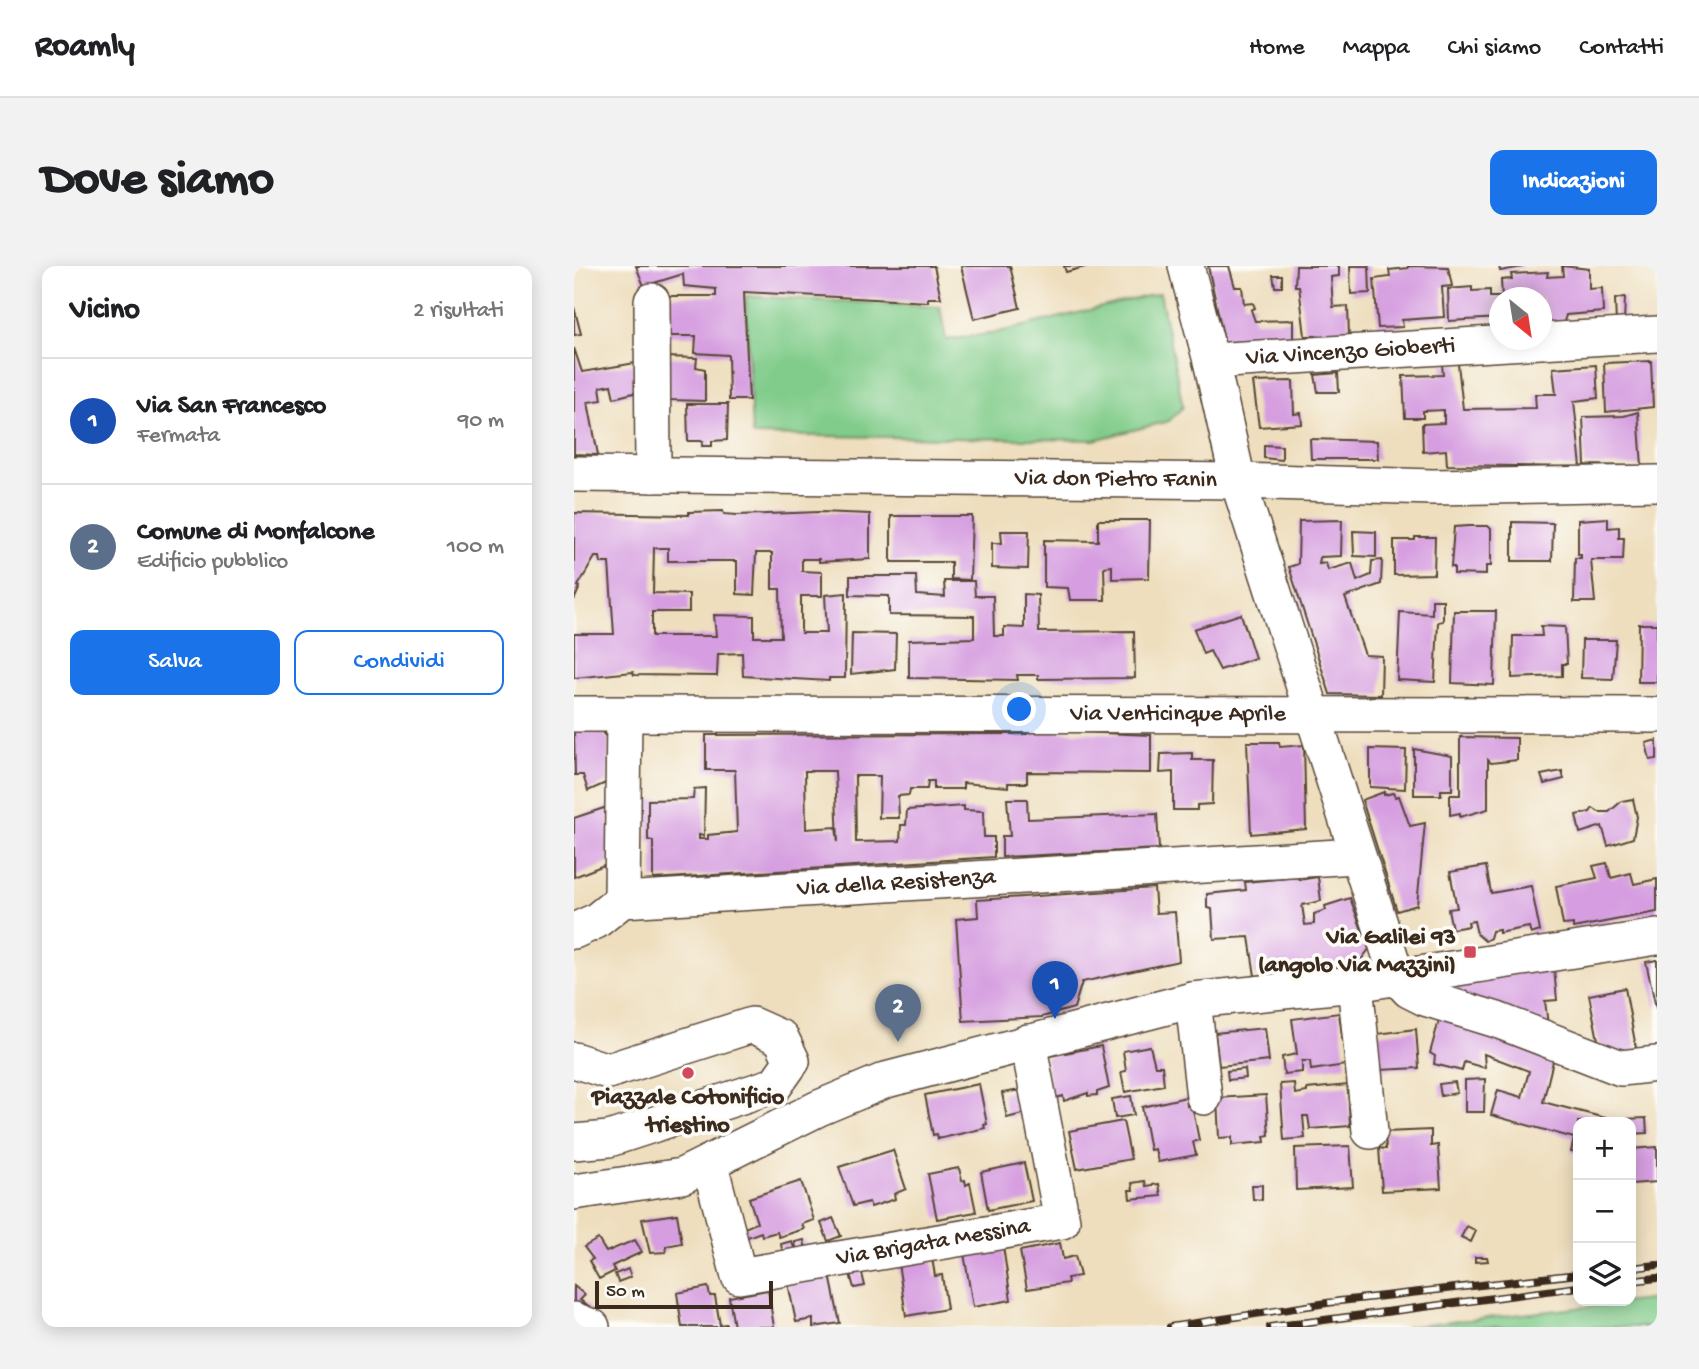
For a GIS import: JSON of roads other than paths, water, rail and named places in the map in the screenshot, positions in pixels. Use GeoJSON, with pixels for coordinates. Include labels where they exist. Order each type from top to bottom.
{"type":"FeatureCollection","features":[{"type":"Feature","properties":{"kind":"street"},"geometry":{"type":"LineString","coordinates":[[1186,266],[1238,481],[1356,856],[1397,977],[1409,990],[1424,998],[1497,1020],[1621,1068],[1657,1064]]}},
{"type":"Feature","properties":{"kind":"street"},"geometry":{"type":"LineString","coordinates":[[652,301],[653,475]]}},
{"type":"Feature","properties":{"kind":"street","name":"Via Vincenzo Gioberti"},"geometry":{"type":"LineString","coordinates":[[1211,362],[1657,334]]}},
{"type":"Feature","properties":{"kind":"street","name":"Via don Pietro Fanin"},"geometry":{"type":"LineString","coordinates":[[574,474],[1238,481],[1433,487],[1657,483]]}},
{"type":"Feature","properties":{"kind":"street","name":"Via Venticinque Aprile"},"geometry":{"type":"LineString","coordinates":[[574,714],[1657,715]]}},
{"type":"Feature","properties":{"kind":"street"},"geometry":{"type":"LineString","coordinates":[[574,932],[596,921],[622,900],[624,715]]}},
{"type":"Feature","properties":{"kind":"street","name":"Via della Resistenza"},"geometry":{"type":"LineString","coordinates":[[622,900],[1356,856]]}},
{"type":"Feature","properties":{"kind":"street"},"geometry":{"type":"LineString","coordinates":[[574,1192],[682,1176],[710,1165],[818,1108],[886,1080],[1193,1000],[1355,984],[1657,937]]}},
{"type":"Feature","properties":{"kind":"street"},"geometry":{"type":"LineString","coordinates":[[1355,984],[1370,1131]]}},
{"type":"Feature","properties":{"kind":"street"},"geometry":{"type":"LineString","coordinates":[[1193,1000],[1205,1097]]}},
{"type":"Feature","properties":{"kind":"street"},"geometry":{"type":"LineString","coordinates":[[574,1087],[608,1070],[752,1026],[781,1038],[792,1061],[775,1085],[609,1139],[574,1142]]}},
{"type":"Feature","properties":{"kind":"street","name":"Via Brigata Messina"},"geometry":{"type":"LineString","coordinates":[[710,1165],[739,1276],[1062,1221],[1028,1042]]}},
{"type":"Feature","properties":{"kind":"street"},"geometry":{"type":"LineString","coordinates":[[574,1060],[608,1070]]}},
{"type":"Feature","properties":{"kind":"street"},"geometry":{"type":"LineString","coordinates":[[574,1320],[592,1327]]}},
{"type":"Feature","properties":{"kind":"railway"},"geometry":{"type":"LineString","coordinates":[[1636,1267],[1657,1265]]}},
{"type":"Feature","properties":{"kind":"railway"},"geometry":{"type":"LineString","coordinates":[[1170,1327],[1340,1301],[1573,1275]]}},
{"type":"Feature","properties":{"kind":"railway"},"geometry":{"type":"LineString","coordinates":[[1636,1280],[1657,1278]]}},
{"type":"Feature","properties":{"kind":"railway"},"geometry":{"type":"LineString","coordinates":[[1270,1327],[1573,1288]]}},
{"type":"Feature","properties":{"kind":"place","name":"Via Galilei 93 (angolo Via Mazzini)"},"geometry":{"type":"Point","coordinates":[1470,952]}},
{"type":"Feature","properties":{"kind":"place","name":"Via San Francesco"},"geometry":{"type":"Point","coordinates":[1055,1019]}},
{"type":"Feature","properties":{"kind":"place","name":"Comune di Monfalcone"},"geometry":{"type":"Point","coordinates":[898,1042]}},
{"type":"Feature","properties":{"kind":"place","name":"Piazzale Cotonificio triestino"},"geometry":{"type":"Point","coordinates":[688,1073]}}]}
